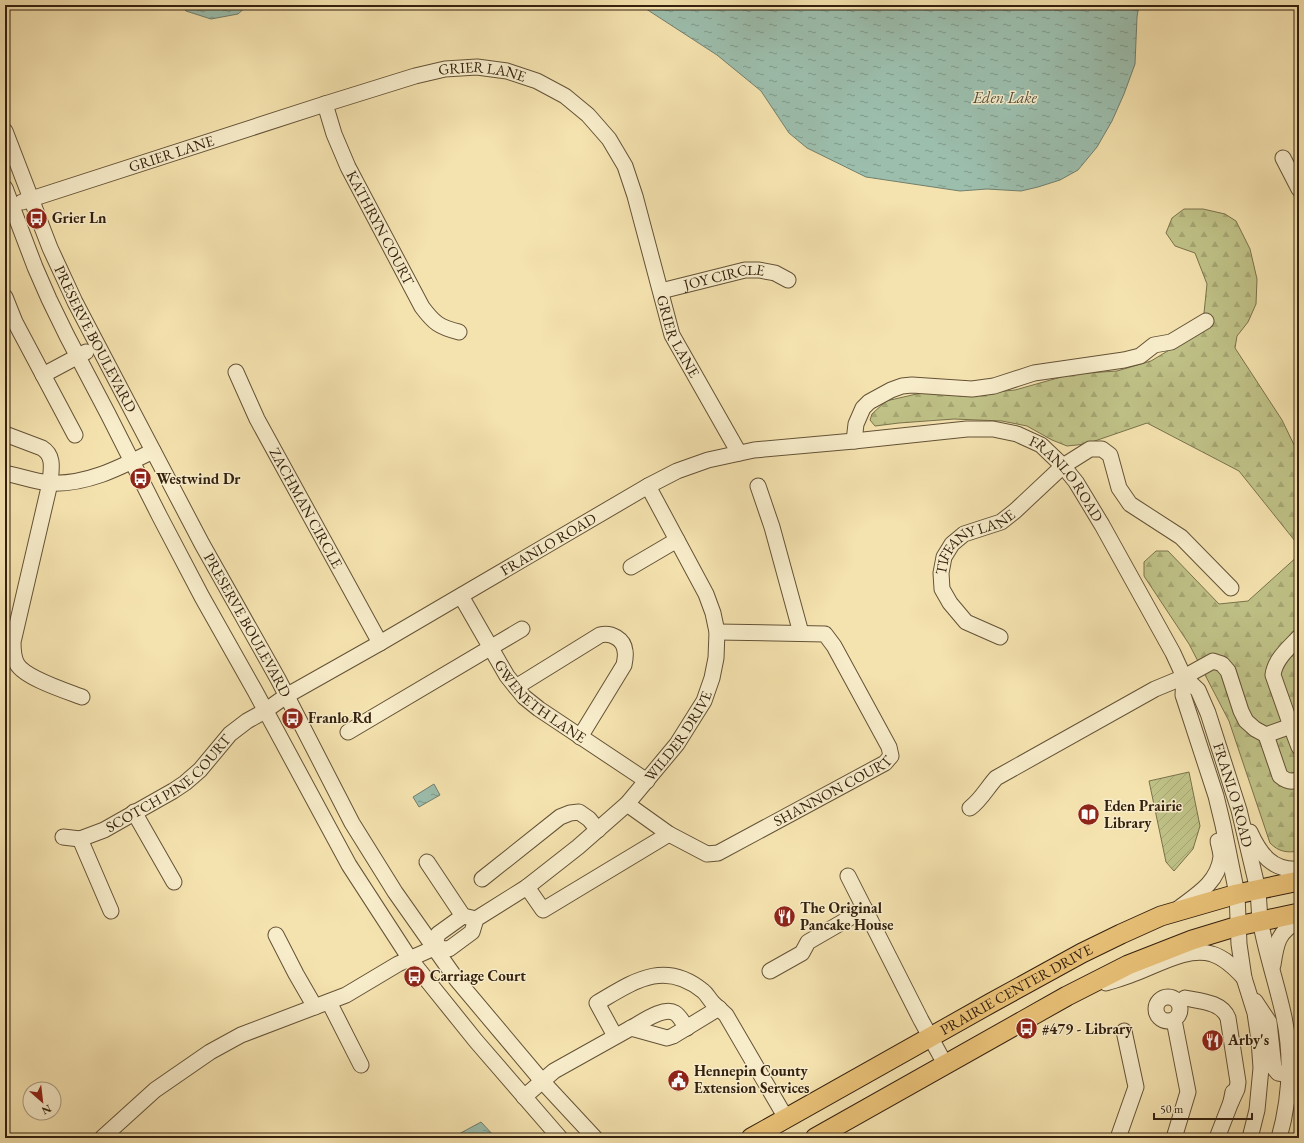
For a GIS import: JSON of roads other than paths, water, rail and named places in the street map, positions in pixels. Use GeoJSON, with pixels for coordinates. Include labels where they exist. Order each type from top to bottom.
{"type":"FeatureCollection","features":[{"type":"Feature","properties":{"kind":"main road","name":"PRAIRIE CENTER DRIVE"},"geometry":{"type":"LineString","coordinates":[[751,1138],[1082,953],[1121,934],[1161,916],[1174,912],[1237,894],[1299,881]]}},
{"type":"Feature","properties":{"kind":"main road","name":"PRAIRIE CENTER DRIVE"},"geometry":{"type":"LineString","coordinates":[[816,1138],[1067,996],[1128,965],[1192,940],[1238,926],[1299,913]]}},
{"type":"Feature","properties":{"kind":"street","name":"GRIER LANE"},"geometry":{"type":"LineString","coordinates":[[12,205],[415,76],[445,69],[477,67],[507,72],[537,81],[565,96],[588,115],[609,139],[625,166],[635,196],[672,335],[740,452]]}},
{"type":"Feature","properties":{"kind":"street","name":"KATHRYN COURT"},"geometry":{"type":"LineString","coordinates":[[325,104],[334,134],[348,166],[422,307],[431,319],[443,328],[459,332]]}},
{"type":"Feature","properties":{"kind":"street","name":"PRESERVE BOULEVARD"},"geometry":{"type":"LineString","coordinates":[[5,132],[62,275],[215,569],[286,696],[352,823],[385,876],[461,985],[542,1081],[595,1138]]}},
{"type":"Feature","properties":{"kind":"street"},"geometry":{"type":"LineString","coordinates":[[1283,158],[1299,189]]}},
{"type":"Feature","properties":{"kind":"street","name":"PRESERVE BOULEVARD"},"geometry":{"type":"LineString","coordinates":[[5,188],[28,250],[49,299],[202,597],[266,710],[348,865],[410,959],[476,1041],[560,1138]]}},
{"type":"Feature","properties":{"kind":"street","name":"JOY CIRCLE"},"geometry":{"type":"LineString","coordinates":[[660,291],[745,270],[759,270],[775,273],[788,280]]}},
{"type":"Feature","properties":{"kind":"street"},"geometry":{"type":"LineString","coordinates":[[5,297],[15,322],[76,435]]}},
{"type":"Feature","properties":{"kind":"street"},"geometry":{"type":"LineString","coordinates":[[854,441],[856,424],[863,408],[869,402],[902,386],[912,385],[972,389],[994,386],[1034,373],[1124,360],[1140,356],[1154,345],[1171,342],[1206,321]]}},
{"type":"Feature","properties":{"kind":"street"},"geometry":{"type":"LineString","coordinates":[[43,374],[98,346]]}},
{"type":"Feature","properties":{"kind":"street","name":"ZACHMAN CIRCLE"},"geometry":{"type":"LineString","coordinates":[[236,372],[257,419],[380,643]]}},
{"type":"Feature","properties":{"kind":"street","name":"FRANLO ROAD"},"geometry":{"type":"LineString","coordinates":[[266,710],[286,696],[380,643],[648,486],[677,471],[708,460],[740,452],[968,429],[993,428],[1018,434],[1041,445],[1063,466],[1076,482],[1102,525],[1173,653],[1184,677],[1198,690],[1208,713],[1240,810],[1258,890],[1260,921],[1285,1023],[1294,1076],[1279,1138]]}},
{"type":"Feature","properties":{"kind":"street"},"geometry":{"type":"LineString","coordinates":[[5,434],[46,451],[51,461],[50,483],[13,642],[13,653],[16,663],[23,672],[82,697]]}},
{"type":"Feature","properties":{"kind":"street","name":"TIFFANY LANE"},"geometry":{"type":"LineString","coordinates":[[1000,636],[966,622],[950,603],[942,589],[941,573],[944,557],[952,544],[964,534],[1001,522],[1015,511],[1063,466],[1090,449],[1102,449],[1110,455],[1119,488],[1130,504],[1181,537],[1231,588]]}},
{"type":"Feature","properties":{"kind":"street"},"geometry":{"type":"LineString","coordinates":[[5,473],[50,483],[74,481],[101,475],[153,451]]}},
{"type":"Feature","properties":{"kind":"street","name":"WILDER DRIVE"},"geometry":{"type":"LineString","coordinates":[[434,948],[449,949],[472,932],[470,917],[527,887],[578,847],[627,804],[677,744],[704,701],[712,678],[716,658],[717,632],[713,613],[706,594],[648,486]]}},
{"type":"Feature","properties":{"kind":"street"},"geometry":{"type":"LineString","coordinates":[[758,486],[772,527],[800,633]]}},
{"type":"Feature","properties":{"kind":"street"},"geometry":{"type":"LineString","coordinates":[[631,566],[677,540]]}},
{"type":"Feature","properties":{"kind":"street","name":"GWENETH LANE"},"geometry":{"type":"LineString","coordinates":[[461,596],[507,676],[524,697],[539,709],[647,781]]}},
{"type":"Feature","properties":{"kind":"street"},"geometry":{"type":"LineString","coordinates":[[348,732],[522,629]]}},
{"type":"Feature","properties":{"kind":"street","name":"SHANNON COURT"},"geometry":{"type":"LineString","coordinates":[[627,804],[669,834],[708,854],[718,853],[885,763],[891,756],[889,747],[834,646],[825,634],[717,632]]}},
{"type":"Feature","properties":{"kind":"street"},"geometry":{"type":"LineString","coordinates":[[516,687],[600,635],[606,634],[619,639],[624,645],[626,652],[624,665],[580,736]]}},
{"type":"Feature","properties":{"kind":"street"},"geometry":{"type":"LineString","coordinates":[[1299,637],[1277,661],[1273,675],[1299,747]]}},
{"type":"Feature","properties":{"kind":"street"},"geometry":{"type":"LineString","coordinates":[[970,808],[978,803],[996,778],[1155,689],[1184,677],[1213,660],[1222,664],[1228,671],[1241,711],[1246,721],[1255,729],[1266,735],[1280,776],[1284,780],[1290,781],[1299,779]]}},
{"type":"Feature","properties":{"kind":"street","name":"FRANLO ROAD"},"geometry":{"type":"LineString","coordinates":[[1184,677],[1182,695],[1216,796],[1237,894],[1238,926],[1246,984],[1255,1013],[1259,1040],[1261,1068],[1257,1110],[1250,1138]]}},
{"type":"Feature","properties":{"kind":"street","name":"SCOTCH PINE COURT"},"geometry":{"type":"LineString","coordinates":[[63,837],[80,839],[104,830],[185,783],[200,770],[230,734],[247,721],[266,710]]}},
{"type":"Feature","properties":{"kind":"street"},"geometry":{"type":"LineString","coordinates":[[1266,735],[1291,726]]}},
{"type":"Feature","properties":{"kind":"street"},"geometry":{"type":"LineString","coordinates":[[1174,912],[1205,888],[1216,874],[1221,856],[1212,810],[1216,796]]}},
{"type":"Feature","properties":{"kind":"street"},"geometry":{"type":"LineString","coordinates":[[1240,810],[1257,847],[1267,859],[1283,868],[1299,869]]}},
{"type":"Feature","properties":{"kind":"street"},"geometry":{"type":"LineString","coordinates":[[134,812],[174,882]]}},
{"type":"Feature","properties":{"kind":"street"},"geometry":{"type":"LineString","coordinates":[[482,879],[560,817],[570,813],[579,812],[589,819],[598,830]]}},
{"type":"Feature","properties":{"kind":"street"},"geometry":{"type":"LineString","coordinates":[[527,887],[544,910],[669,834]]}},
{"type":"Feature","properties":{"kind":"street"},"geometry":{"type":"LineString","coordinates":[[80,839],[111,911]]}},
{"type":"Feature","properties":{"kind":"street"},"geometry":{"type":"LineString","coordinates":[[427,862],[470,917]]}},
{"type":"Feature","properties":{"kind":"street"},"geometry":{"type":"LineString","coordinates":[[848,876],[945,1064]]}},
{"type":"Feature","properties":{"kind":"street"},"geometry":{"type":"LineString","coordinates":[[770,971],[802,953],[808,942],[865,909]]}},
{"type":"Feature","properties":{"kind":"street"},"geometry":{"type":"LineString","coordinates":[[1272,972],[1277,942],[1284,932],[1299,921]]}},
{"type":"Feature","properties":{"kind":"street"},"geometry":{"type":"LineString","coordinates":[[276,935],[296,974],[322,1005],[361,1065]]}},
{"type":"Feature","properties":{"kind":"street"},"geometry":{"type":"LineString","coordinates":[[102,1138],[155,1090],[210,1052],[241,1035],[346,995],[398,964],[434,948]]}},
{"type":"Feature","properties":{"kind":"street"},"geometry":{"type":"LineString","coordinates":[[1067,996],[1132,975],[1183,954],[1198,951],[1211,953],[1221,957],[1246,984],[1269,1022],[1274,1068],[1278,1073],[1294,1076]]}},
{"type":"Feature","properties":{"kind":"street"},"geometry":{"type":"LineString","coordinates":[[615,1036],[597,1003],[646,977],[660,974],[671,975],[683,979],[705,992],[726,1015],[786,1118]]}},
{"type":"Feature","properties":{"kind":"street"},"geometry":{"type":"LineString","coordinates":[[1170,996],[1176,999],[1179,1003],[1179,1014],[1174,1020],[1164,1021],[1156,1012],[1155,1006],[1161,998],[1170,996]]}},
{"type":"Feature","properties":{"kind":"street"},"geometry":{"type":"LineString","coordinates":[[1179,1003],[1185,998],[1201,1001],[1221,1008],[1226,1012],[1228,1018],[1238,1089],[1231,1102],[1217,1138]]}},
{"type":"Feature","properties":{"kind":"street"},"geometry":{"type":"LineString","coordinates":[[631,1028],[667,1038],[719,1008]]}},
{"type":"Feature","properties":{"kind":"street"},"geometry":{"type":"LineString","coordinates":[[524,1097],[554,1071],[655,1015],[663,1012],[675,1013],[686,1028]]}},
{"type":"Feature","properties":{"kind":"street"},"geometry":{"type":"LineString","coordinates":[[1174,1020],[1188,1092],[1174,1138]]}},
{"type":"Feature","properties":{"kind":"street"},"geometry":{"type":"LineString","coordinates":[[1118,1138],[1136,1087],[1124,1031]]}},
{"type":"Feature","properties":{"kind":"water"},"geometry":{"type":"Polygon","coordinates":[[[180,5],[248,5],[238,14],[211,19],[186,11],[180,5]]]}},
{"type":"Feature","properties":{"kind":"water","name":"Eden Lake"},"geometry":{"type":"Polygon","coordinates":[[[640,5],[1139,5],[1135,64],[1124,94],[1112,121],[1097,147],[1078,170],[1060,180],[1021,191],[987,189],[960,191],[866,177],[807,148],[789,133],[761,91],[717,55],[640,5]]]}},
{"type":"Feature","properties":{"kind":"water"},"geometry":{"type":"Polygon","coordinates":[[[434,784],[440,795],[419,807],[413,797],[434,784]]]}},
{"type":"Feature","properties":{"kind":"water"},"geometry":{"type":"Polygon","coordinates":[[[481,1122],[496,1138],[446,1138],[457,1135],[481,1122]]]}},
{"type":"Feature","properties":{"kind":"place","name":"Grier Ln"},"geometry":{"type":"Point","coordinates":[37,218]}},
{"type":"Feature","properties":{"kind":"place","name":"Westwind Dr"},"geometry":{"type":"Point","coordinates":[141,479]}},
{"type":"Feature","properties":{"kind":"place","name":"Franlo Rd"},"geometry":{"type":"Point","coordinates":[292,718]}},
{"type":"Feature","properties":{"kind":"place","name":"Eden Prairie Library"},"geometry":{"type":"Point","coordinates":[1088,815]}},
{"type":"Feature","properties":{"kind":"place","name":"The Original Pancake House"},"geometry":{"type":"Point","coordinates":[784,917]}},
{"type":"Feature","properties":{"kind":"place","name":"Carriage Court"},"geometry":{"type":"Point","coordinates":[415,976]}},
{"type":"Feature","properties":{"kind":"place","name":"#479 - Library"},"geometry":{"type":"Point","coordinates":[1027,1029]}},
{"type":"Feature","properties":{"kind":"place","name":"Arby's"},"geometry":{"type":"Point","coordinates":[1212,1040]}},
{"type":"Feature","properties":{"kind":"place","name":"Hennepin County Extension Services"},"geometry":{"type":"Point","coordinates":[679,1080]}}]}
